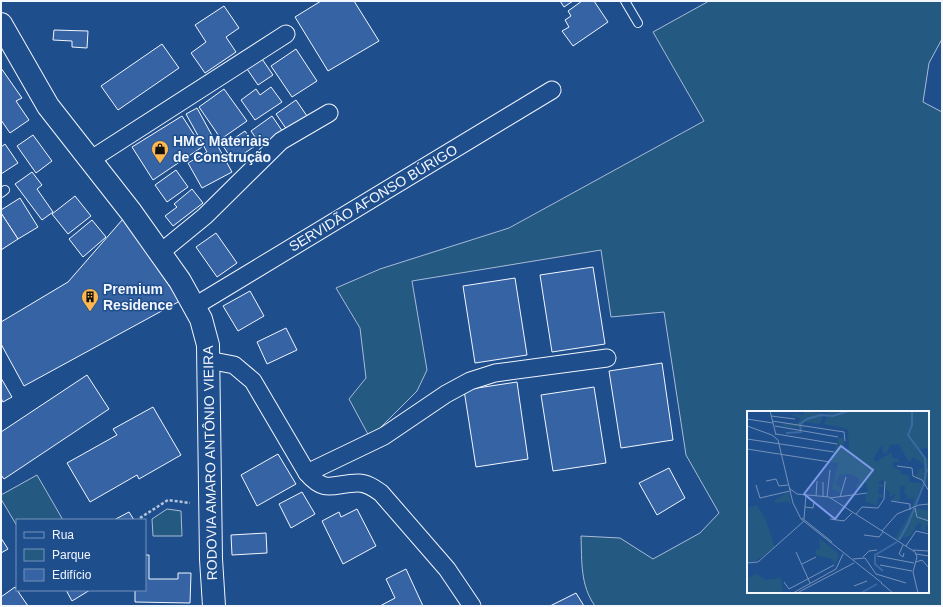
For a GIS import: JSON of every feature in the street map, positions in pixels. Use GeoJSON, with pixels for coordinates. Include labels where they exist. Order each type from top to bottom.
{"type":"FeatureCollection","features":[{"type":"Feature","properties":{"kind":"main road","name":"RODOVIA AMARO ANTÔNIO VIEIRA"},"geometry":{"type":"LineString","coordinates":[[3,34],[48,106],[161,252],[195,306],[206,333],[208,360],[210,507],[214,606]]}},
{"type":"Feature","properties":{"kind":"street"},"geometry":{"type":"LineString","coordinates":[[90,160],[286,34]]}},
{"type":"Feature","properties":{"kind":"street","name":"SERVIDÃO AFONSO BÚRIGO"},"geometry":{"type":"LineString","coordinates":[[195,306],[552,90]]}},
{"type":"Feature","properties":{"kind":"street"},"geometry":{"type":"LineString","coordinates":[[161,252],[205,216],[281,141],[329,113]]}},
{"type":"Feature","properties":{"kind":"street"},"geometry":{"type":"LineString","coordinates":[[307,473],[384,436],[446,394],[470,381],[495,373],[607,358]]}},
{"type":"Feature","properties":{"kind":"street"},"geometry":{"type":"LineString","coordinates":[[208,360],[234,365],[254,381],[307,473],[315,482],[326,487],[359,483],[370,486],[381,493],[447,569],[472,606]]}},
{"type":"Feature","properties":{"kind":"lane"},"geometry":{"type":"LineString","coordinates":[[625,1],[638,23]]}},
{"type":"Feature","properties":{"kind":"path"},"geometry":{"type":"LineString","coordinates":[[140,518],[168,500],[210,507]]}},
{"type":"Feature","properties":{"kind":"green space"},"geometry":{"type":"Polygon","coordinates":[[[709,1],[942,1],[942,39],[929,63],[923,102],[942,112],[942,606],[595,606],[590,598],[584,581],[581,536],[620,538],[653,559],[700,533],[719,513],[686,455],[664,312],[611,317],[601,250],[412,281],[427,370],[417,391],[370,438],[349,399],[366,378],[360,328],[336,288],[380,269],[509,228],[704,121],[653,32],[709,1]]]}},
{"type":"Feature","properties":{"kind":"green space"},"geometry":{"type":"Polygon","coordinates":[[[37,475],[62,519],[16,519],[16,524],[1,499],[1,495],[37,475]]]}},
{"type":"Feature","properties":{"kind":"green space"},"geometry":{"type":"Polygon","coordinates":[[[167,509],[181,511],[182,536],[153,536],[152,519],[167,509]]]}},
{"type":"Feature","properties":{"kind":"building"},"geometry":{"type":"Polygon","coordinates":[[[321,1],[354,1],[379,41],[328,71],[295,17],[321,1]]]}},
{"type":"Feature","properties":{"kind":"building"},"geometry":{"type":"Polygon","coordinates":[[[560,1],[573,1],[564,7],[560,1]]]}},
{"type":"Feature","properties":{"kind":"building"},"geometry":{"type":"Polygon","coordinates":[[[582,1],[594,1],[608,22],[573,46],[562,31],[569,27],[565,20],[571,16],[568,11],[582,1]]]}},
{"type":"Feature","properties":{"kind":"building"},"geometry":{"type":"Polygon","coordinates":[[[224,6],[239,28],[226,37],[236,52],[205,73],[191,53],[206,42],[195,25],[224,6]]]}},
{"type":"Feature","properties":{"kind":"building"},"geometry":{"type":"Polygon","coordinates":[[[54,30],[88,31],[87,48],[72,47],[72,41],[53,40],[54,30]]]}},
{"type":"Feature","properties":{"kind":"building"},"geometry":{"type":"Polygon","coordinates":[[[162,44],[179,68],[118,110],[101,86],[162,44]]]}},
{"type":"Feature","properties":{"kind":"building"},"geometry":{"type":"Polygon","coordinates":[[[296,49],[317,81],[292,97],[271,66],[296,49]]]}},
{"type":"Feature","properties":{"kind":"building"},"geometry":{"type":"Polygon","coordinates":[[[260,56],[273,75],[258,85],[245,66],[260,56]]]}},
{"type":"Feature","properties":{"kind":"building"},"geometry":{"type":"Polygon","coordinates":[[[1,68],[22,98],[16,101],[29,120],[10,133],[1,120],[1,68]]]}},
{"type":"Feature","properties":{"kind":"building"},"geometry":{"type":"Polygon","coordinates":[[[271,87],[282,102],[255,120],[241,100],[256,89],[260,95],[271,87]]]}},
{"type":"Feature","properties":{"kind":"building"},"geometry":{"type":"Polygon","coordinates":[[[224,89],[247,121],[221,139],[199,107],[224,89]]]}},
{"type":"Feature","properties":{"kind":"building"},"geometry":{"type":"Polygon","coordinates":[[[296,100],[307,116],[287,130],[276,114],[296,100]]]}},
{"type":"Feature","properties":{"kind":"building"},"geometry":{"type":"Polygon","coordinates":[[[197,108],[232,172],[202,188],[188,163],[207,152],[186,114],[197,108]]]}},
{"type":"Feature","properties":{"kind":"building","name":"HMC Materiais de Construção"},"geometry":{"type":"Polygon","coordinates":[[[182,116],[202,147],[153,180],[132,147],[182,116]]]}},
{"type":"Feature","properties":{"kind":"building"},"geometry":{"type":"Polygon","coordinates":[[[272,116],[283,132],[262,147],[251,131],[272,116]]]}},
{"type":"Feature","properties":{"kind":"building"},"geometry":{"type":"Polygon","coordinates":[[[245,131],[255,146],[233,161],[223,146],[245,131]]]}},
{"type":"Feature","properties":{"kind":"building"},"geometry":{"type":"Polygon","coordinates":[[[33,135],[52,161],[36,173],[17,146],[33,135]]]}},
{"type":"Feature","properties":{"kind":"building"},"geometry":{"type":"Polygon","coordinates":[[[5,144],[18,163],[1,174],[1,147],[5,144]]]}},
{"type":"Feature","properties":{"kind":"building"},"geometry":{"type":"Polygon","coordinates":[[[176,170],[188,187],[167,202],[155,185],[176,170]]]}},
{"type":"Feature","properties":{"kind":"building"},"geometry":{"type":"Polygon","coordinates":[[[32,172],[42,185],[37,189],[53,212],[42,220],[15,184],[32,172]]]}},
{"type":"Feature","properties":{"kind":"building"},"geometry":{"type":"Polygon","coordinates":[[[192,189],[203,203],[173,226],[165,216],[177,207],[174,204],[192,189]]]}},
{"type":"Feature","properties":{"kind":"building"},"geometry":{"type":"Polygon","coordinates":[[[75,196],[91,216],[68,234],[52,214],[75,196]]]}},
{"type":"Feature","properties":{"kind":"building"},"geometry":{"type":"Polygon","coordinates":[[[20,198],[38,227],[18,239],[1,213],[1,210],[20,198]]]}},
{"type":"Feature","properties":{"kind":"building"},"geometry":{"type":"Polygon","coordinates":[[[1,213],[18,239],[1,250],[1,213]]]}},
{"type":"Feature","properties":{"kind":"building","name":"Premium Residence"},"geometry":{"type":"Polygon","coordinates":[[[123,219],[180,301],[24,386],[1,344],[1,322],[68,282],[123,219]]]}},
{"type":"Feature","properties":{"kind":"building"},"geometry":{"type":"Polygon","coordinates":[[[92,220],[106,237],[83,257],[69,239],[92,220]]]}},
{"type":"Feature","properties":{"kind":"building"},"geometry":{"type":"Polygon","coordinates":[[[216,233],[237,263],[217,277],[196,247],[216,233]]]}},
{"type":"Feature","properties":{"kind":"building"},"geometry":{"type":"Polygon","coordinates":[[[593,267],[605,344],[552,352],[540,275],[593,267]]]}},
{"type":"Feature","properties":{"kind":"building"},"geometry":{"type":"Polygon","coordinates":[[[515,278],[527,355],[475,363],[463,286],[515,278]]]}},
{"type":"Feature","properties":{"kind":"building"},"geometry":{"type":"Polygon","coordinates":[[[250,291],[264,316],[238,331],[223,306],[250,291]]]}},
{"type":"Feature","properties":{"kind":"building"},"geometry":{"type":"Polygon","coordinates":[[[286,328],[297,350],[267,364],[257,342],[286,328]]]}},
{"type":"Feature","properties":{"kind":"building"},"geometry":{"type":"Polygon","coordinates":[[[662,363],[673,440],[621,448],[609,371],[662,363]]]}},
{"type":"Feature","properties":{"kind":"building"},"geometry":{"type":"Polygon","coordinates":[[[87,375],[109,409],[4,479],[1,475],[1,432],[87,375]]]}},
{"type":"Feature","properties":{"kind":"building"},"geometry":{"type":"Polygon","coordinates":[[[1,378],[12,397],[3,402],[1,398],[1,378]]]}},
{"type":"Feature","properties":{"kind":"building"},"geometry":{"type":"Polygon","coordinates":[[[517,382],[528,459],[476,467],[464,390],[517,382]]]}},
{"type":"Feature","properties":{"kind":"building"},"geometry":{"type":"Polygon","coordinates":[[[594,387],[606,463],[553,471],[541,395],[594,387]]]}},
{"type":"Feature","properties":{"kind":"building"},"geometry":{"type":"Polygon","coordinates":[[[153,407],[181,455],[139,479],[137,475],[90,502],[67,463],[117,435],[113,429],[153,407]]]}},
{"type":"Feature","properties":{"kind":"building"},"geometry":{"type":"Polygon","coordinates":[[[278,454],[296,484],[257,506],[241,475],[278,454]]]}},
{"type":"Feature","properties":{"kind":"building"},"geometry":{"type":"Polygon","coordinates":[[[669,468],[685,498],[657,515],[639,483],[669,468]]]}},
{"type":"Feature","properties":{"kind":"building"},"geometry":{"type":"Polygon","coordinates":[[[302,492],[315,514],[291,528],[279,504],[302,492]]]}},
{"type":"Feature","properties":{"kind":"building"},"geometry":{"type":"Polygon","coordinates":[[[357,509],[376,546],[343,564],[322,521],[339,512],[341,517],[357,509]]]}},
{"type":"Feature","properties":{"kind":"building"},"geometry":{"type":"Polygon","coordinates":[[[129,512],[133,519],[116,519],[129,512]]]}},
{"type":"Feature","properties":{"kind":"building"},"geometry":{"type":"Polygon","coordinates":[[[266,533],[267,553],[232,555],[231,535],[266,533]]]}},
{"type":"Feature","properties":{"kind":"building"},"geometry":{"type":"Polygon","coordinates":[[[1,538],[8,549],[1,553],[1,538]]]}},
{"type":"Feature","properties":{"kind":"building"},"geometry":{"type":"Polygon","coordinates":[[[146,555],[149,555],[149,579],[178,579],[178,573],[191,573],[190,603],[135,602],[135,591],[146,591],[146,555]]]}},
{"type":"Feature","properties":{"kind":"building"},"geometry":{"type":"Polygon","coordinates":[[[406,569],[423,606],[380,606],[395,598],[386,579],[406,569]]]}},
{"type":"Feature","properties":{"kind":"building"},"geometry":{"type":"Polygon","coordinates":[[[15,587],[16,591],[18,591],[28,606],[1,606],[1,597],[15,587]]]}},
{"type":"Feature","properties":{"kind":"building"},"geometry":{"type":"Polygon","coordinates":[[[67,591],[88,591],[72,601],[67,591]]]}},
{"type":"Feature","properties":{"kind":"building"},"geometry":{"type":"Polygon","coordinates":[[[576,593],[584,606],[550,606],[576,593]]]}},
{"type":"Feature","properties":{"kind":"place","name":"HMC Materiais de Construção"},"geometry":{"type":"Point","coordinates":[160,164]}},
{"type":"Feature","properties":{"kind":"place","name":"Premium Residence"},"geometry":{"type":"Point","coordinates":[90,312]}}]}
